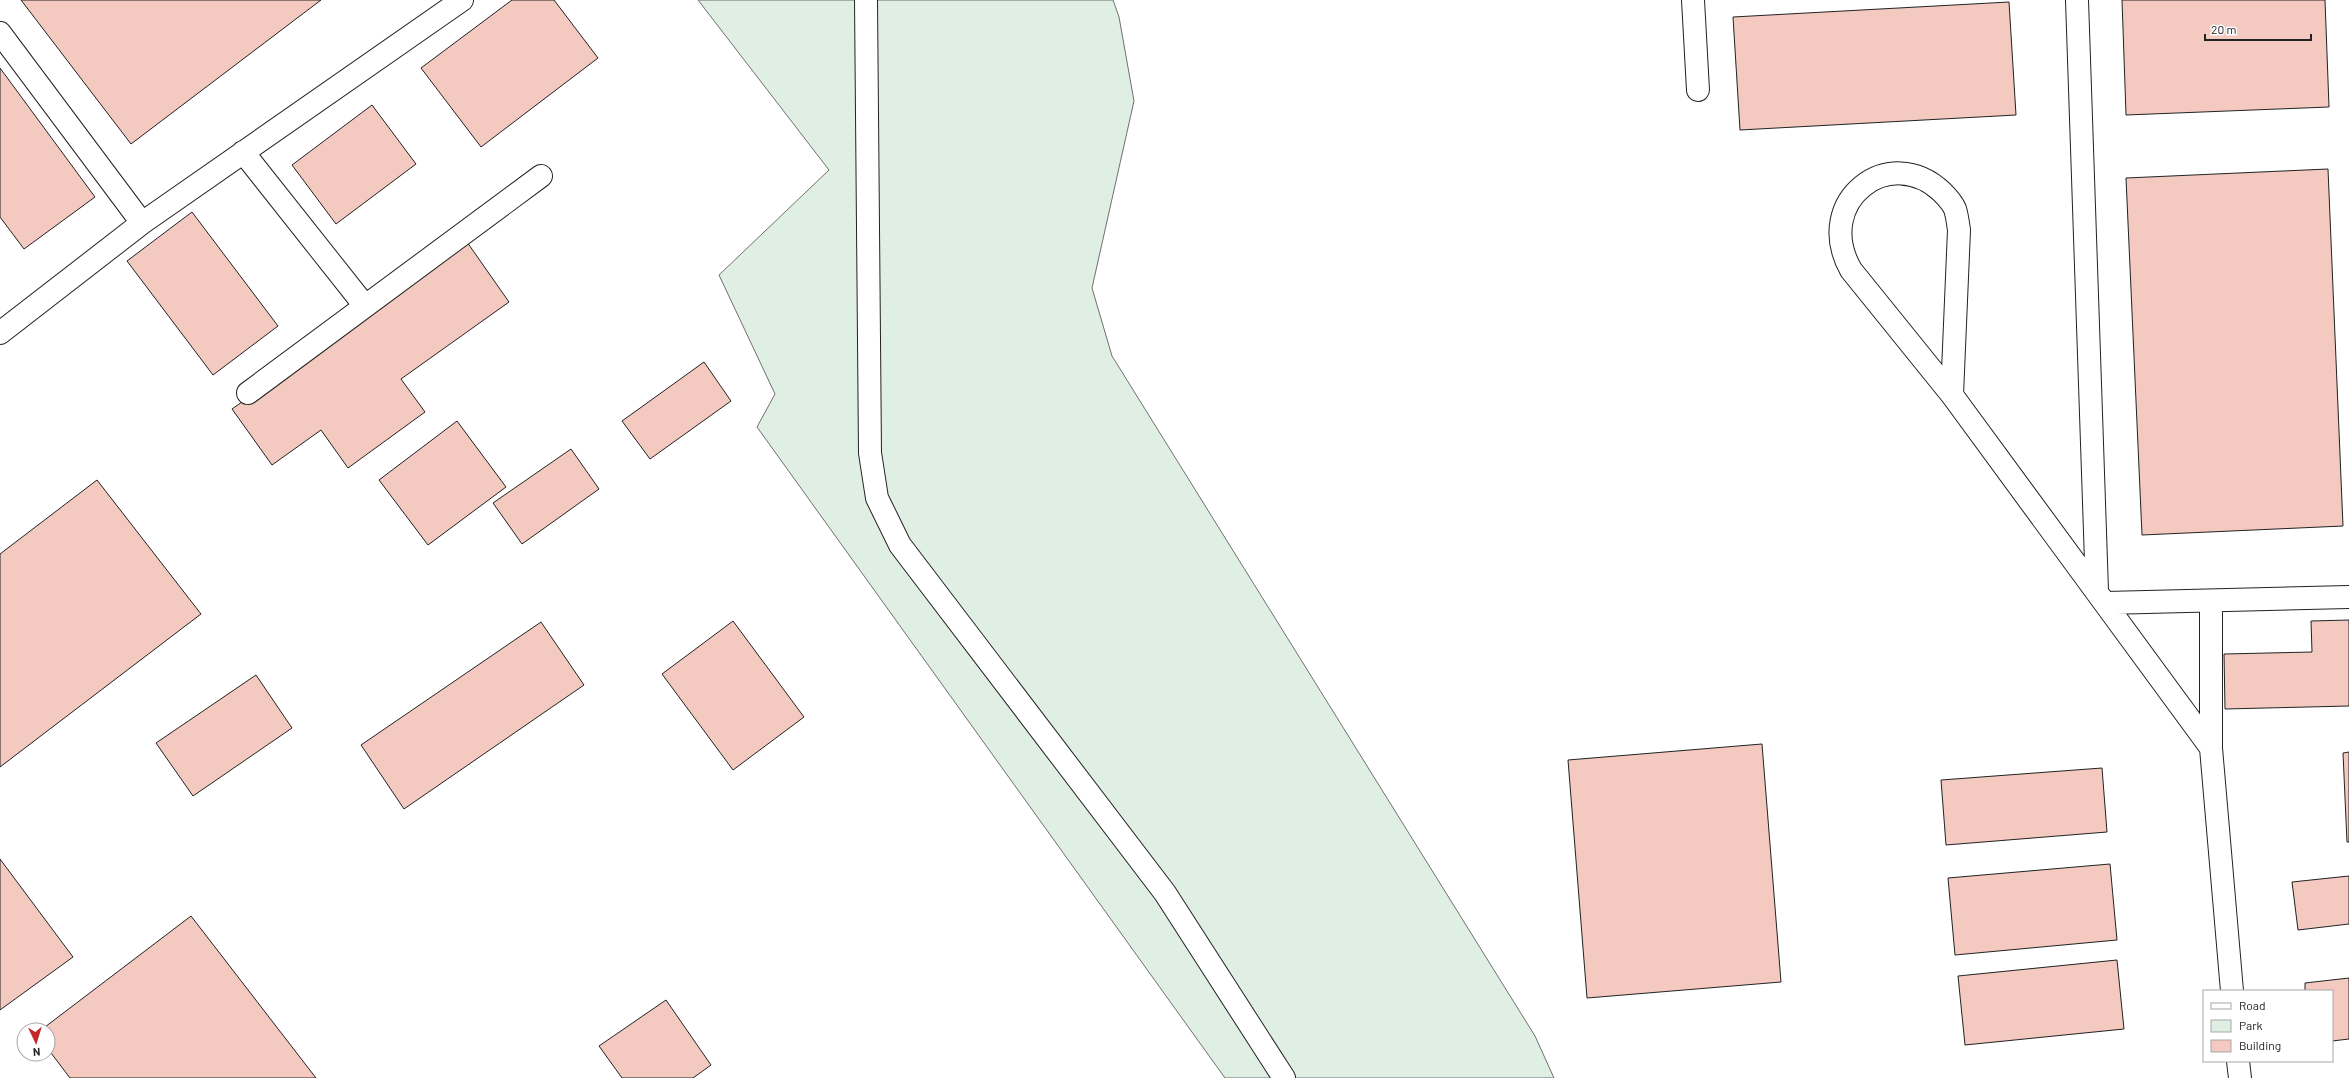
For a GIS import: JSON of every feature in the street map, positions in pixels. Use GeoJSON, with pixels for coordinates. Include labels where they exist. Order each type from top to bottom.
{"type":"FeatureCollection","features":[{"type":"Feature","properties":{"kind":"street"},"geometry":{"type":"LineString","coordinates":[[0,333],[142,223],[462,0]]}},
{"type":"Feature","properties":{"kind":"street"},"geometry":{"type":"LineString","coordinates":[[866,0],[870,453],[877,498],[900,545],[1165,893],[1284,1078]]}},
{"type":"Feature","properties":{"kind":"street"},"geometry":{"type":"LineString","coordinates":[[1693,0],[1698,90]]}},
{"type":"Feature","properties":{"kind":"street"},"geometry":{"type":"LineString","coordinates":[[2077,0],[2102,597]]}},
{"type":"Feature","properties":{"kind":"street"},"geometry":{"type":"LineString","coordinates":[[0,33],[142,223]]}},
{"type":"Feature","properties":{"kind":"street"},"geometry":{"type":"LineString","coordinates":[[243,152],[365,306]]}},
{"type":"Feature","properties":{"kind":"street"},"geometry":{"type":"LineString","coordinates":[[1952,396],[1959,230],[1955,209],[1949,199],[1936,187],[1921,178],[1906,175],[1877,177],[1855,193],[1846,204],[1840,227],[1843,256],[1851,270],[1952,396],[2102,597],[2211,748]]}},
{"type":"Feature","properties":{"kind":"street"},"geometry":{"type":"LineString","coordinates":[[248,393],[541,176]]}},
{"type":"Feature","properties":{"kind":"street"},"geometry":{"type":"LineString","coordinates":[[2102,597],[2210,601],[2349,597]]}},
{"type":"Feature","properties":{"kind":"street"},"geometry":{"type":"LineString","coordinates":[[2210,601],[2211,748],[2232,990]]}},
{"type":"Feature","properties":{"kind":"street"},"geometry":{"type":"LineString","coordinates":[[2238,1062],[2240,1078]]}},
{"type":"Feature","properties":{"kind":"green space"},"geometry":{"type":"Polygon","coordinates":[[[698,0],[1113,0],[1119,17],[1134,101],[1092,288],[1112,356],[1535,1036],[1554,1078],[1225,1078],[757,427],[775,394],[719,275],[829,170],[698,0]]]}},
{"type":"Feature","properties":{"kind":"building"},"geometry":{"type":"Polygon","coordinates":[[[21,0],[321,0],[131,144],[21,0]]]}},
{"type":"Feature","properties":{"kind":"building"},"geometry":{"type":"Polygon","coordinates":[[[512,0],[554,0],[598,58],[481,147],[421,68],[512,0]]]}},
{"type":"Feature","properties":{"kind":"building"},"geometry":{"type":"Polygon","coordinates":[[[2122,0],[2325,0],[2329,107],[2126,115],[2122,0]]]}},
{"type":"Feature","properties":{"kind":"building"},"geometry":{"type":"Polygon","coordinates":[[[2009,2],[2016,115],[1740,130],[1733,17],[2009,2]]]}},
{"type":"Feature","properties":{"kind":"building"},"geometry":{"type":"Polygon","coordinates":[[[0,68],[95,197],[24,249],[0,217],[0,68]]]}},
{"type":"Feature","properties":{"kind":"building"},"geometry":{"type":"Polygon","coordinates":[[[372,105],[416,164],[336,224],[292,165],[372,105]]]}},
{"type":"Feature","properties":{"kind":"building"},"geometry":{"type":"Polygon","coordinates":[[[2328,169],[2343,526],[2142,535],[2126,178],[2328,169]]]}},
{"type":"Feature","properties":{"kind":"building"},"geometry":{"type":"Polygon","coordinates":[[[192,212],[278,326],[213,375],[127,261],[192,212]]]}},
{"type":"Feature","properties":{"kind":"building"},"geometry":{"type":"Polygon","coordinates":[[[467,242],[509,302],[401,379],[425,412],[348,468],[321,430],[272,465],[232,409],[467,242]]]}},
{"type":"Feature","properties":{"kind":"building"},"geometry":{"type":"Polygon","coordinates":[[[704,362],[731,401],[650,459],[622,421],[704,362]]]}},
{"type":"Feature","properties":{"kind":"building"},"geometry":{"type":"Polygon","coordinates":[[[457,421],[506,487],[428,545],[379,480],[457,421]]]}},
{"type":"Feature","properties":{"kind":"building"},"geometry":{"type":"Polygon","coordinates":[[[571,449],[599,489],[522,544],[493,503],[571,449]]]}},
{"type":"Feature","properties":{"kind":"building"},"geometry":{"type":"Polygon","coordinates":[[[97,480],[201,614],[0,767],[0,554],[97,480]]]}},
{"type":"Feature","properties":{"kind":"building"},"geometry":{"type":"Polygon","coordinates":[[[2349,620],[2349,706],[2225,709],[2224,654],[2312,652],[2311,621],[2349,620]]]}},
{"type":"Feature","properties":{"kind":"building"},"geometry":{"type":"Polygon","coordinates":[[[733,621],[804,717],[733,770],[662,674],[733,621]]]}},
{"type":"Feature","properties":{"kind":"building"},"geometry":{"type":"Polygon","coordinates":[[[541,622],[584,685],[404,809],[361,745],[541,622]]]}},
{"type":"Feature","properties":{"kind":"building"},"geometry":{"type":"Polygon","coordinates":[[[256,675],[292,728],[193,796],[156,743],[256,675]]]}},
{"type":"Feature","properties":{"kind":"building"},"geometry":{"type":"Polygon","coordinates":[[[1762,744],[1781,982],[1587,998],[1568,760],[1762,744]]]}},
{"type":"Feature","properties":{"kind":"building"},"geometry":{"type":"Polygon","coordinates":[[[2349,752],[2349,842],[2347,842],[2343,753],[2349,752]]]}},
{"type":"Feature","properties":{"kind":"building"},"geometry":{"type":"Polygon","coordinates":[[[2102,768],[2107,832],[1946,845],[1941,780],[2102,768]]]}},
{"type":"Feature","properties":{"kind":"building"},"geometry":{"type":"Polygon","coordinates":[[[0,859],[73,957],[0,1010],[0,859]]]}},
{"type":"Feature","properties":{"kind":"building"},"geometry":{"type":"Polygon","coordinates":[[[2110,864],[2117,940],[1955,955],[1948,878],[2110,864]]]}},
{"type":"Feature","properties":{"kind":"building"},"geometry":{"type":"Polygon","coordinates":[[[2349,876],[2349,924],[2298,930],[2292,882],[2349,876]]]}},
{"type":"Feature","properties":{"kind":"building"},"geometry":{"type":"Polygon","coordinates":[[[191,916],[316,1078],[70,1078],[56,1060],[56,1022],[52,1022],[191,916]]]}},
{"type":"Feature","properties":{"kind":"building"},"geometry":{"type":"Polygon","coordinates":[[[2117,960],[2124,1029],[1965,1045],[1958,976],[2117,960]]]}},
{"type":"Feature","properties":{"kind":"building"},"geometry":{"type":"Polygon","coordinates":[[[2349,978],[2349,1039],[2333,1041],[2333,990],[2305,990],[2305,983],[2349,978]]]}},
{"type":"Feature","properties":{"kind":"building"},"geometry":{"type":"Polygon","coordinates":[[[666,1000],[711,1065],[693,1078],[622,1078],[599,1046],[666,1000]]]}}]}
